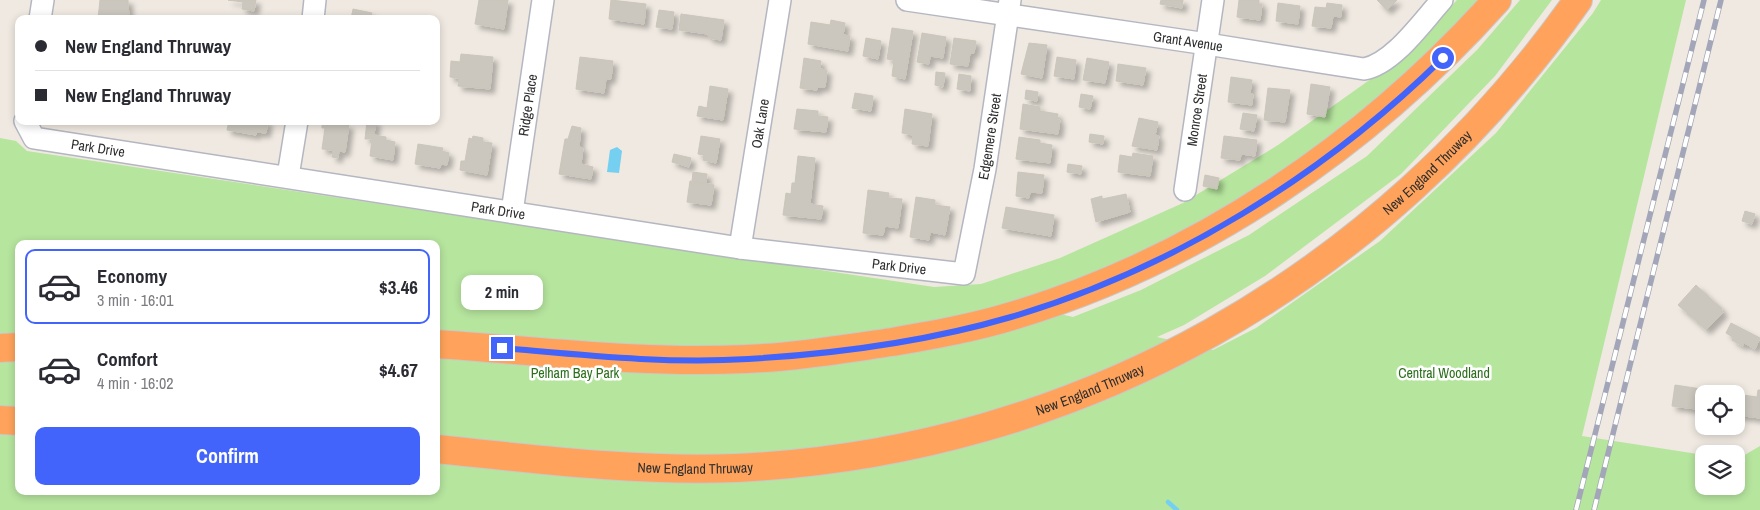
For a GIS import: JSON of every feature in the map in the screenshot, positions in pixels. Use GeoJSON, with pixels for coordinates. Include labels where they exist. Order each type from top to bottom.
{"type":"FeatureCollection","features":[{"type":"Feature","properties":{"kind":"highway"},"geometry":{"type":"LineString","coordinates":[[440,344],[656,360],[746,359],[803,355],[879,344],[946,333],[1010,317],[1086,290],[1143,265],[1207,232],[1276,191],[1342,145],[1404,94],[1462,38],[1497,0]]}},
{"type":"Feature","properties":{"kind":"highway","name":"New England Thruway"},"geometry":{"type":"LineString","coordinates":[[440,449],[650,468],[734,468],[788,464],[862,455],[948,437],[1080,396],[1149,364],[1229,322],[1304,274],[1362,231],[1423,179],[1480,122],[1516,81],[1578,0]]}},
{"type":"Feature","properties":{"kind":"highway"},"geometry":{"type":"LineString","coordinates":[[0,348],[15,347]]}},
{"type":"Feature","properties":{"kind":"highway"},"geometry":{"type":"LineString","coordinates":[[0,420],[15,421]]}},
{"type":"Feature","properties":{"kind":"street"},"geometry":{"type":"LineString","coordinates":[[41,15],[43,0]]}},
{"type":"Feature","properties":{"kind":"street"},"geometry":{"type":"LineString","coordinates":[[314,15],[316,0]]}},
{"type":"Feature","properties":{"kind":"street","name":"Ridge Place"},"geometry":{"type":"LineString","coordinates":[[512,212],[543,0]]}},
{"type":"Feature","properties":{"kind":"street","name":"Oak Lane"},"geometry":{"type":"LineString","coordinates":[[740,248],[780,0]]}},
{"type":"Feature","properties":{"kind":"street","name":"Grant Avenue"},"geometry":{"type":"LineString","coordinates":[[907,0],[1009,7],[1207,44],[1346,67],[1371,68],[1379,65],[1402,45],[1442,0]]}},
{"type":"Feature","properties":{"kind":"street","name":"Monroe Street"},"geometry":{"type":"LineString","coordinates":[[1185,190],[1213,0]]}},
{"type":"Feature","properties":{"kind":"street","name":"Edgemere Street"},"geometry":{"type":"LineString","coordinates":[[964,274],[985,168],[1009,7]]}},
{"type":"Feature","properties":{"kind":"street"},"geometry":{"type":"LineString","coordinates":[[288,176],[295,125]]}},
{"type":"Feature","properties":{"kind":"street","name":"Park Drive"},"geometry":{"type":"LineString","coordinates":[[30,130],[357,190],[740,248],[964,274]]}},
{"type":"Feature","properties":{"kind":"green space","name":"Pelham Bay Park"},"geometry":{"type":"Polygon","coordinates":[[[1457,0],[1480,0],[1415,66],[1363,111],[1271,179],[1169,239],[1117,264],[1065,286],[1013,303],[1073,317],[1141,290],[1249,235],[1367,156],[1477,50],[1520,0],[1552,0],[1495,76],[1401,174],[1265,276],[1184,325],[1157,337],[1213,350],[1256,328],[1380,241],[1496,133],[1593,13],[1601,0],[1686,0],[1582,436],[1695,454],[1695,495],[1745,495],[1745,455],[1760,446],[1760,510],[0,510],[0,138],[16,141],[27,151],[934,287],[981,284],[1060,258],[1183,203],[1278,145],[1399,59],[1457,0]]]}},
{"type":"Feature","properties":{"kind":"water"},"geometry":{"type":"Polygon","coordinates":[[[617,147],[622,151],[619,173],[607,172],[610,150],[617,147]]]}},
{"type":"Feature","properties":{"kind":"building"},"geometry":{"type":"Polygon","coordinates":[[[100,0],[128,0],[129,15],[98,15],[100,0]]]}},
{"type":"Feature","properties":{"kind":"building"},"geometry":{"type":"Polygon","coordinates":[[[228,0],[256,0],[254,11],[242,9],[243,2],[228,0]]]}},
{"type":"Feature","properties":{"kind":"building"},"geometry":{"type":"Polygon","coordinates":[[[479,0],[508,0],[504,29],[475,24],[479,0]]]}},
{"type":"Feature","properties":{"kind":"building"},"geometry":{"type":"Polygon","coordinates":[[[611,0],[646,4],[644,24],[609,19],[611,0]]]}},
{"type":"Feature","properties":{"kind":"building"},"geometry":{"type":"Polygon","coordinates":[[[1161,0],[1183,0],[1182,8],[1160,4],[1161,0]]]}},
{"type":"Feature","properties":{"kind":"building"},"geometry":{"type":"Polygon","coordinates":[[[1239,0],[1259,0],[1259,4],[1262,4],[1260,20],[1237,17],[1239,0]]]}},
{"type":"Feature","properties":{"kind":"building"},"geometry":{"type":"Polygon","coordinates":[[[1377,0],[1397,0],[1387,10],[1377,0]]]}},
{"type":"Feature","properties":{"kind":"building"},"geometry":{"type":"Polygon","coordinates":[[[1278,3],[1300,6],[1298,24],[1276,21],[1278,3]]]}},
{"type":"Feature","properties":{"kind":"building"},"geometry":{"type":"Polygon","coordinates":[[[1327,3],[1342,5],[1341,17],[1333,16],[1331,28],[1312,26],[1315,7],[1326,8],[1327,3]]]}},
{"type":"Feature","properties":{"kind":"building"},"geometry":{"type":"Polygon","coordinates":[[[353,9],[372,13],[371,15],[352,15],[353,9]]]}},
{"type":"Feature","properties":{"kind":"building"},"geometry":{"type":"Polygon","coordinates":[[[659,10],[674,12],[672,29],[656,27],[659,10]]]}},
{"type":"Feature","properties":{"kind":"building"},"geometry":{"type":"Polygon","coordinates":[[[681,14],[724,20],[721,40],[709,38],[708,34],[679,30],[681,14]]]}},
{"type":"Feature","properties":{"kind":"building"},"geometry":{"type":"Polygon","coordinates":[[[831,20],[845,23],[843,35],[850,36],[848,51],[808,44],[811,22],[830,25],[831,20]]]}},
{"type":"Feature","properties":{"kind":"building"},"geometry":{"type":"Polygon","coordinates":[[[892,28],[913,31],[905,79],[892,76],[894,60],[887,59],[892,28]]]}},
{"type":"Feature","properties":{"kind":"building"},"geometry":{"type":"Polygon","coordinates":[[[922,33],[946,37],[943,58],[930,56],[929,64],[917,62],[922,33]]]}},
{"type":"Feature","properties":{"kind":"building"},"geometry":{"type":"Polygon","coordinates":[[[866,38],[881,41],[878,59],[863,56],[866,38]]]}},
{"type":"Feature","properties":{"kind":"building"},"geometry":{"type":"Polygon","coordinates":[[[954,38],[976,41],[974,53],[970,53],[968,66],[950,64],[954,38]]]}},
{"type":"Feature","properties":{"kind":"building"},"geometry":{"type":"Polygon","coordinates":[[[1029,43],[1047,45],[1042,78],[1021,74],[1029,43]]]}},
{"type":"Feature","properties":{"kind":"building"},"geometry":{"type":"Polygon","coordinates":[[[461,54],[493,57],[490,89],[458,86],[459,78],[450,77],[451,61],[460,62],[461,54]]]}},
{"type":"Feature","properties":{"kind":"building"},"geometry":{"type":"Polygon","coordinates":[[[580,57],[613,61],[611,79],[606,79],[604,93],[576,89],[580,57]]]}},
{"type":"Feature","properties":{"kind":"building"},"geometry":{"type":"Polygon","coordinates":[[[1057,57],[1076,60],[1074,79],[1054,76],[1057,57]]]}},
{"type":"Feature","properties":{"kind":"building"},"geometry":{"type":"Polygon","coordinates":[[[804,58],[821,61],[820,69],[827,70],[825,87],[818,87],[817,90],[800,88],[804,58]]]}},
{"type":"Feature","properties":{"kind":"building"},"geometry":{"type":"Polygon","coordinates":[[[1087,58],[1109,62],[1105,83],[1083,80],[1087,58]]]}},
{"type":"Feature","properties":{"kind":"building"},"geometry":{"type":"Polygon","coordinates":[[[1118,64],[1146,68],[1143,85],[1116,81],[1118,64]]]}},
{"type":"Feature","properties":{"kind":"building"},"geometry":{"type":"Polygon","coordinates":[[[936,72],[945,73],[943,87],[935,85],[936,72]]]}},
{"type":"Feature","properties":{"kind":"building"},"geometry":{"type":"Polygon","coordinates":[[[959,74],[971,76],[970,91],[957,89],[959,74]]]}},
{"type":"Feature","properties":{"kind":"building"},"geometry":{"type":"Polygon","coordinates":[[[1231,77],[1252,80],[1250,93],[1253,94],[1252,105],[1228,102],[1231,77]]]}},
{"type":"Feature","properties":{"kind":"building"},"geometry":{"type":"Polygon","coordinates":[[[1311,84],[1330,87],[1325,117],[1307,114],[1311,84]]]}},
{"type":"Feature","properties":{"kind":"building"},"geometry":{"type":"Polygon","coordinates":[[[710,86],[728,89],[723,120],[697,116],[699,106],[707,108],[710,86]]]}},
{"type":"Feature","properties":{"kind":"building"},"geometry":{"type":"Polygon","coordinates":[[[1268,88],[1290,90],[1285,122],[1264,120],[1268,88]]]}},
{"type":"Feature","properties":{"kind":"building"},"geometry":{"type":"Polygon","coordinates":[[[1026,90],[1038,92],[1037,101],[1025,99],[1026,90]]]}},
{"type":"Feature","properties":{"kind":"building"},"geometry":{"type":"Polygon","coordinates":[[[855,93],[873,96],[871,111],[852,108],[855,93]]]}},
{"type":"Feature","properties":{"kind":"building"},"geometry":{"type":"Polygon","coordinates":[[[1081,94],[1093,96],[1090,109],[1079,107],[1081,94]]]}},
{"type":"Feature","properties":{"kind":"building"},"geometry":{"type":"Polygon","coordinates":[[[1023,104],[1040,107],[1040,111],[1058,114],[1057,120],[1060,120],[1058,134],[1020,129],[1023,104]]]}},
{"type":"Feature","properties":{"kind":"building"},"geometry":{"type":"Polygon","coordinates":[[[797,109],[818,111],[818,116],[828,117],[826,132],[794,129],[797,109]]]}},
{"type":"Feature","properties":{"kind":"building"},"geometry":{"type":"Polygon","coordinates":[[[905,109],[932,114],[928,146],[912,144],[913,135],[902,133],[905,109]]]}},
{"type":"Feature","properties":{"kind":"building"},"geometry":{"type":"Polygon","coordinates":[[[1243,113],[1257,115],[1254,131],[1240,129],[1243,113]]]}},
{"type":"Feature","properties":{"kind":"building"},"geometry":{"type":"Polygon","coordinates":[[[1139,118],[1158,122],[1155,135],[1159,136],[1157,150],[1132,146],[1139,118]]]}},
{"type":"Feature","properties":{"kind":"building"},"geometry":{"type":"Polygon","coordinates":[[[228,125],[267,125],[266,133],[256,132],[256,135],[227,130],[228,125]]]}},
{"type":"Feature","properties":{"kind":"building"},"geometry":{"type":"Polygon","coordinates":[[[322,125],[349,125],[345,152],[339,151],[338,158],[332,157],[333,150],[322,149],[325,128],[322,128],[322,125]]]}},
{"type":"Feature","properties":{"kind":"building"},"geometry":{"type":"Polygon","coordinates":[[[367,125],[375,125],[374,135],[386,137],[386,140],[395,142],[393,160],[370,156],[372,139],[365,139],[367,125]]]}},
{"type":"Feature","properties":{"kind":"building"},"geometry":{"type":"Polygon","coordinates":[[[572,126],[581,128],[579,147],[583,148],[581,164],[593,167],[591,179],[559,174],[565,139],[568,139],[572,126]]]}},
{"type":"Feature","properties":{"kind":"building"},"geometry":{"type":"Polygon","coordinates":[[[1090,134],[1104,136],[1103,144],[1089,142],[1090,134]]]}},
{"type":"Feature","properties":{"kind":"building"},"geometry":{"type":"Polygon","coordinates":[[[473,136],[483,138],[483,142],[492,143],[487,175],[460,170],[461,161],[465,161],[469,138],[472,139],[473,136]]]}},
{"type":"Feature","properties":{"kind":"building"},"geometry":{"type":"Polygon","coordinates":[[[701,136],[720,139],[716,163],[703,160],[704,155],[698,154],[701,136]]]}},
{"type":"Feature","properties":{"kind":"building"},"geometry":{"type":"Polygon","coordinates":[[[1224,136],[1257,140],[1255,156],[1241,154],[1240,160],[1221,158],[1224,136]]]}},
{"type":"Feature","properties":{"kind":"building"},"geometry":{"type":"Polygon","coordinates":[[[1019,137],[1040,140],[1040,143],[1052,145],[1050,163],[1016,159],[1019,137]]]}},
{"type":"Feature","properties":{"kind":"building"},"geometry":{"type":"Polygon","coordinates":[[[418,144],[443,148],[442,151],[449,153],[447,165],[441,164],[440,168],[415,164],[418,144]]]}},
{"type":"Feature","properties":{"kind":"building"},"geometry":{"type":"Polygon","coordinates":[[[1133,153],[1153,156],[1150,176],[1118,172],[1120,155],[1132,157],[1133,153]]]}},
{"type":"Feature","properties":{"kind":"building"},"geometry":{"type":"Polygon","coordinates":[[[674,154],[691,158],[689,167],[672,162],[674,154]]]}},
{"type":"Feature","properties":{"kind":"building"},"geometry":{"type":"Polygon","coordinates":[[[798,156],[815,158],[810,204],[823,206],[821,219],[783,215],[786,193],[791,194],[792,183],[795,183],[798,156]]]}},
{"type":"Feature","properties":{"kind":"building"},"geometry":{"type":"Polygon","coordinates":[[[1068,164],[1082,166],[1081,174],[1067,172],[1068,164]]]}},
{"type":"Feature","properties":{"kind":"building"},"geometry":{"type":"Polygon","coordinates":[[[693,172],[707,174],[706,184],[692,181],[693,172]]]}},
{"type":"Feature","properties":{"kind":"building"},"geometry":{"type":"Polygon","coordinates":[[[1018,172],[1044,175],[1042,193],[1030,192],[1029,198],[1016,196],[1018,172]]]}},
{"type":"Feature","properties":{"kind":"building"},"geometry":{"type":"Polygon","coordinates":[[[1205,175],[1219,178],[1217,189],[1203,186],[1205,175]]]}},
{"type":"Feature","properties":{"kind":"building"},"geometry":{"type":"Polygon","coordinates":[[[690,181],[714,185],[711,205],[687,202],[690,181]]]}},
{"type":"Feature","properties":{"kind":"building"},"geometry":{"type":"Polygon","coordinates":[[[868,190],[889,193],[888,198],[902,199],[898,228],[885,226],[883,235],[863,233],[868,190]]]}},
{"type":"Feature","properties":{"kind":"building"},"geometry":{"type":"Polygon","coordinates":[[[1126,194],[1130,212],[1096,222],[1091,199],[1102,196],[1102,199],[1126,194]]]}},
{"type":"Feature","properties":{"kind":"building"},"geometry":{"type":"Polygon","coordinates":[[[916,197],[935,200],[935,205],[950,207],[945,235],[930,232],[929,240],[910,237],[916,197]]]}},
{"type":"Feature","properties":{"kind":"building"},"geometry":{"type":"Polygon","coordinates":[[[1006,207],[1054,215],[1051,236],[1002,228],[1006,207]]]}},
{"type":"Feature","properties":{"kind":"building"},"geometry":{"type":"Polygon","coordinates":[[[1745,211],[1755,214],[1752,224],[1742,221],[1745,211]]]}},
{"type":"Feature","properties":{"kind":"building"},"geometry":{"type":"Polygon","coordinates":[[[1696,285],[1721,308],[1723,313],[1706,330],[1678,305],[1696,285]]]}},
{"type":"Feature","properties":{"kind":"building"},"geometry":{"type":"Polygon","coordinates":[[[1731,323],[1760,338],[1755,349],[1744,343],[1743,346],[1732,340],[1734,338],[1726,333],[1731,323]]]}},
{"type":"Feature","properties":{"kind":"building"},"geometry":{"type":"Polygon","coordinates":[[[1675,385],[1695,388],[1695,409],[1672,406],[1675,385]]]}},
{"type":"Feature","properties":{"kind":"building"},"geometry":{"type":"Polygon","coordinates":[[[1758,390],[1760,390],[1760,418],[1745,416],[1745,395],[1757,397],[1758,390]]]}},
{"type":"Feature","properties":{"kind":"waterway"},"geometry":{"type":"LineString","coordinates":[[1168,502],[1177,510]]}},
{"type":"Feature","properties":{"kind":"railway"},"geometry":{"type":"LineString","coordinates":[[1576,510],[1704,0]]}},
{"type":"Feature","properties":{"kind":"railway"},"geometry":{"type":"LineString","coordinates":[[1594,510],[1721,0]]}},
{"type":"Feature","properties":{"kind":"route"},"geometry":{"type":"LineString","coordinates":[[502,348],[665,361],[746,359],[803,355],[879,344],[946,333],[1010,317],[1086,290],[1135,269],[1172,251],[1253,206],[1320,161],[1363,129],[1443,58]]}},
{"type":"Feature","properties":{"kind":"park label","name":"Central Woodland"},"geometry":{"type":"Point","coordinates":[1444,373]}}]}
